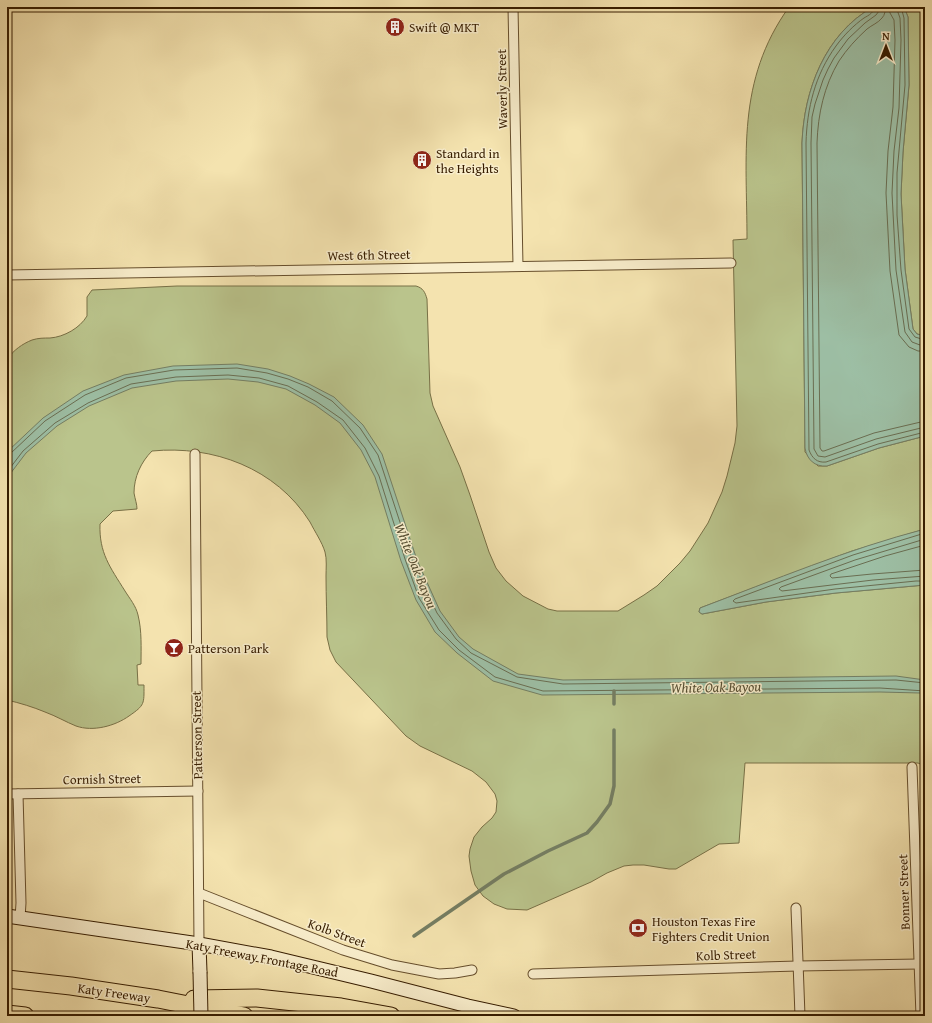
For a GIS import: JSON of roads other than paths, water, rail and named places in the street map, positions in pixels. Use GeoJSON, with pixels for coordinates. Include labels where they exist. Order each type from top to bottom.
{"type":"FeatureCollection","features":[{"type":"Feature","properties":{"kind":"highway","name":"Katy Freeway"},"geometry":{"type":"LineString","coordinates":[[7,979],[71,986],[158,999],[244,1016]]}},
{"type":"Feature","properties":{"kind":"highway"},"geometry":{"type":"LineString","coordinates":[[158,999],[257,998],[341,1007],[391,1016]]}},
{"type":"Feature","properties":{"kind":"highway"},"geometry":{"type":"LineString","coordinates":[[7,1014],[25,1016]]}},
{"type":"Feature","properties":{"kind":"main road","name":"Katy Freeway Frontage Road"},"geometry":{"type":"LineString","coordinates":[[7,916],[199,944],[270,957],[371,980],[468,1006],[514,1016]]}},
{"type":"Feature","properties":{"kind":"main road","name":"Patterson Street"},"geometry":{"type":"LineString","coordinates":[[199,944],[201,1016]]}},
{"type":"Feature","properties":{"kind":"street","name":"Waverly Street"},"geometry":{"type":"LineString","coordinates":[[513,7],[518,266]]}},
{"type":"Feature","properties":{"kind":"street","name":"West 6th Street"},"geometry":{"type":"LineString","coordinates":[[7,275],[731,263]]}},
{"type":"Feature","properties":{"kind":"street","name":"Patterson Street"},"geometry":{"type":"LineString","coordinates":[[195,454],[199,944]]}},
{"type":"Feature","properties":{"kind":"street","name":"Bonner Street"},"geometry":{"type":"LineString","coordinates":[[912,767],[921,1016]]}},
{"type":"Feature","properties":{"kind":"street","name":"Cornish Street"},"geometry":{"type":"LineString","coordinates":[[7,794],[198,791]]}},
{"type":"Feature","properties":{"kind":"street"},"geometry":{"type":"LineString","coordinates":[[18,794],[21,903],[20,918]]}},
{"type":"Feature","properties":{"kind":"street","name":"Kolb Street"},"geometry":{"type":"LineString","coordinates":[[199,893],[343,950],[392,965],[439,974],[472,970]]}},
{"type":"Feature","properties":{"kind":"street"},"geometry":{"type":"LineString","coordinates":[[796,908],[800,1016]]}},
{"type":"Feature","properties":{"kind":"street","name":"Kolb Street"},"geometry":{"type":"LineString","coordinates":[[533,974],[919,964]]}},
{"type":"Feature","properties":{"kind":"water"},"geometry":{"type":"Polygon","coordinates":[[[873,7],[904,7],[908,17],[909,85],[901,194],[905,269],[913,329],[917,334],[925,336],[925,436],[879,448],[827,466],[823,466],[812,462],[805,448],[802,143],[804,123],[807,103],[813,84],[820,65],[830,48],[842,32],[856,18],[873,7]]]}},
{"type":"Feature","properties":{"kind":"water","name":"White Oak Bayou"},"geometry":{"type":"Polygon","coordinates":[[[237,364],[268,369],[309,384],[334,397],[363,425],[382,454],[417,560],[440,611],[459,637],[473,649],[518,674],[563,680],[896,676],[925,680],[925,695],[920,693],[880,692],[542,695],[493,681],[457,653],[435,632],[416,600],[401,561],[375,477],[361,450],[340,423],[315,405],[286,389],[258,382],[228,379],[176,381],[132,388],[89,406],[57,426],[26,453],[7,478],[8,451],[43,418],[83,391],[124,375],[173,366],[237,364]]]}},
{"type":"Feature","properties":{"kind":"water"},"geometry":{"type":"Polygon","coordinates":[[[925,529],[925,585],[836,593],[766,602],[702,614],[699,612],[700,608],[811,566],[868,546],[925,529]]]}},
{"type":"Feature","properties":{"kind":"waterway"},"geometry":{"type":"LineString","coordinates":[[614,691],[614,704]]}},
{"type":"Feature","properties":{"kind":"waterway"},"geometry":{"type":"LineString","coordinates":[[414,936],[504,874],[587,833],[610,804],[614,786],[614,730]]}},
{"type":"Feature","properties":{"kind":"place","name":"Swift @ MKT"},"geometry":{"type":"Point","coordinates":[395,27]}},
{"type":"Feature","properties":{"kind":"place","name":"Standard in the Heights"},"geometry":{"type":"Point","coordinates":[422,160]}},
{"type":"Feature","properties":{"kind":"place","name":"Patterson Park"},"geometry":{"type":"Point","coordinates":[174,648]}},
{"type":"Feature","properties":{"kind":"place","name":"Houston Texas Fire Fighters Credit Union"},"geometry":{"type":"Point","coordinates":[638,928]}}]}
